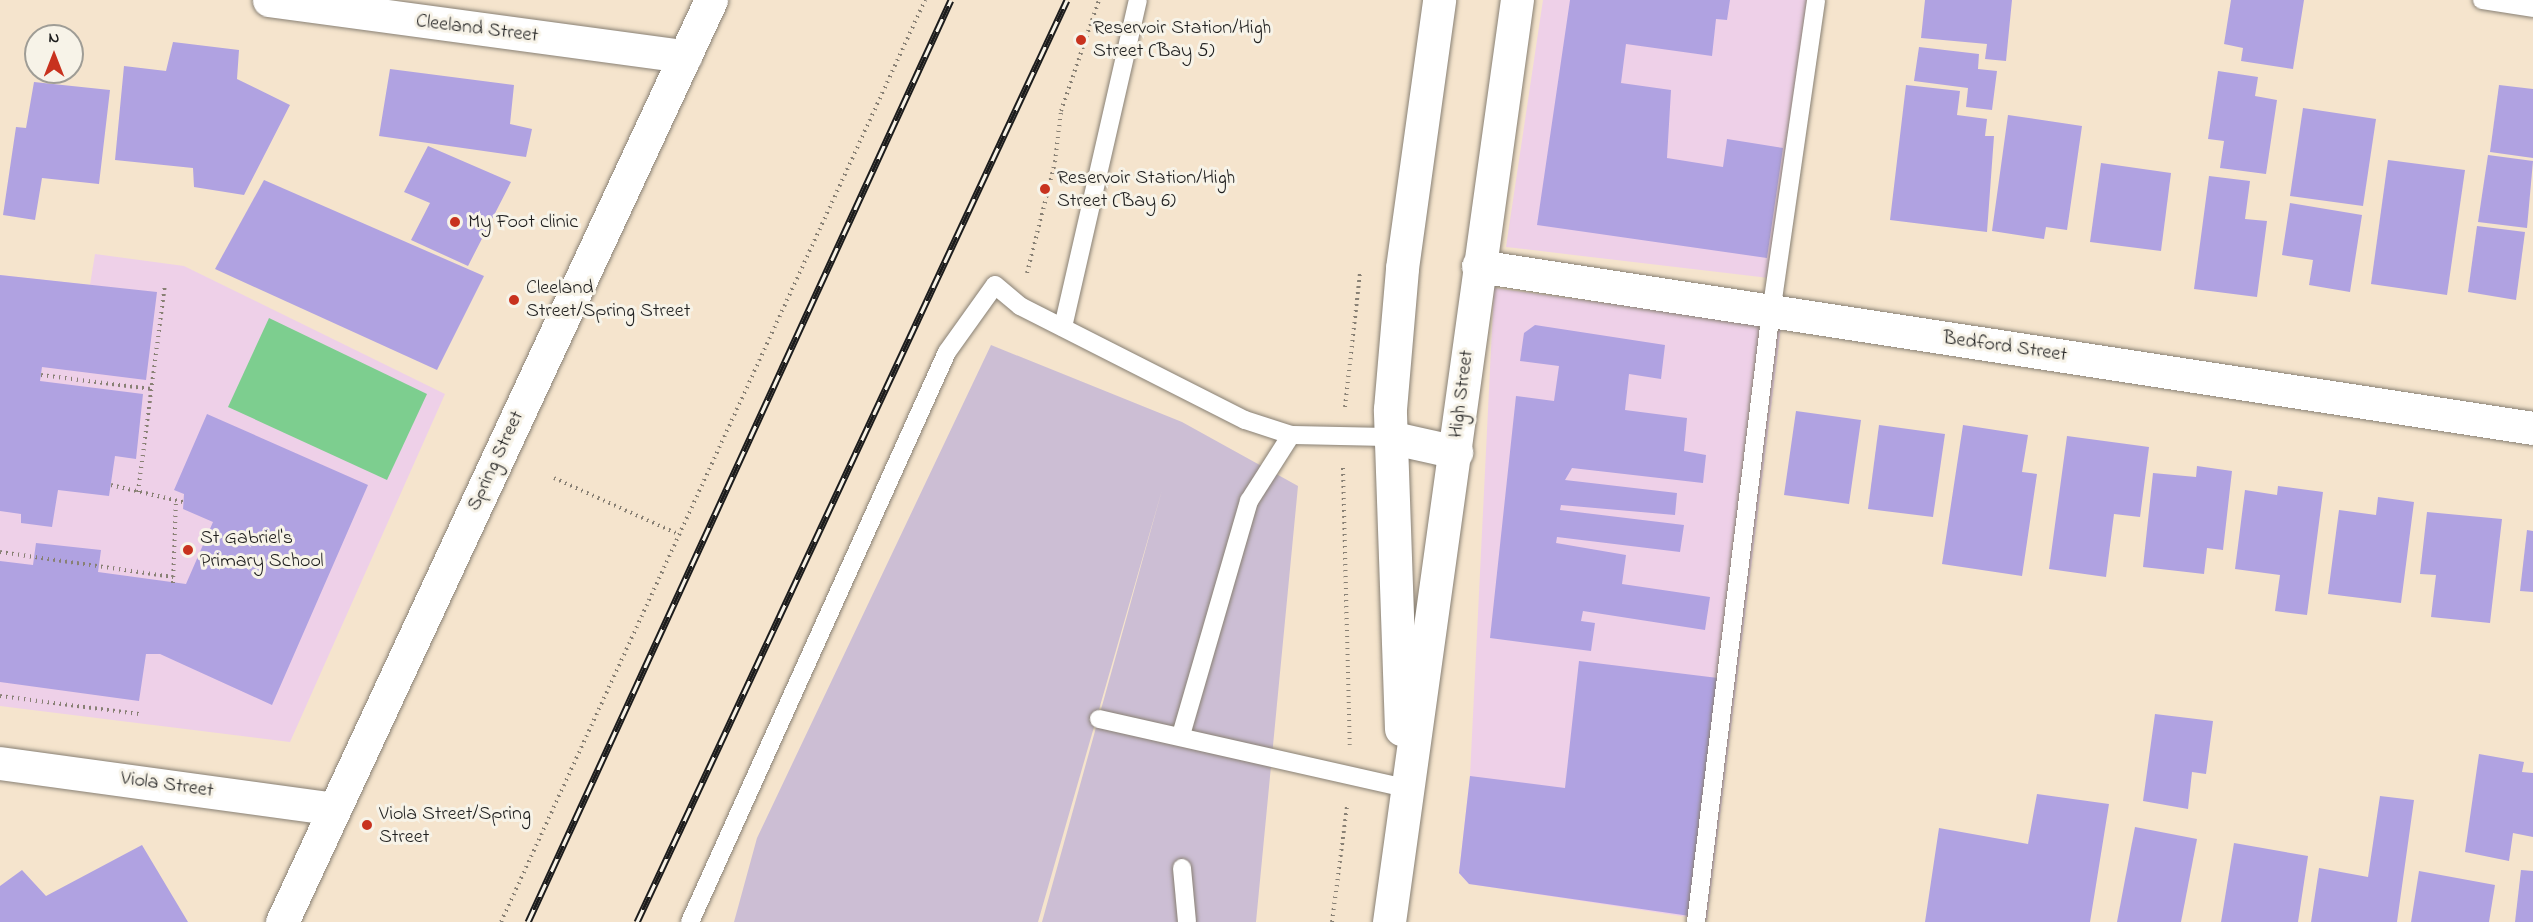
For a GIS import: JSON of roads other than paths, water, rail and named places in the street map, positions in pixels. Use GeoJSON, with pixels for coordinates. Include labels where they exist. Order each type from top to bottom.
{"type":"FeatureCollection","features":[{"type":"Feature","properties":{"kind":"main road","name":"Cleeland Street"},"geometry":{"type":"LineString","coordinates":[[269,0],[685,57]]}},
{"type":"Feature","properties":{"kind":"main road","name":"Spring Street"},"geometry":{"type":"LineString","coordinates":[[282,922],[711,0]]}},
{"type":"Feature","properties":{"kind":"main road","name":"High Street"},"geometry":{"type":"LineString","coordinates":[[1404,788],[1389,437],[1402,268],[1439,0]]}},
{"type":"Feature","properties":{"kind":"main road","name":"High Street"},"geometry":{"type":"LineString","coordinates":[[1394,921],[1404,788],[1440,579],[1478,266],[1517,0]]}},
{"type":"Feature","properties":{"kind":"main road","name":"Bedford Street"},"geometry":{"type":"LineString","coordinates":[[1478,266],[2533,429]]}},
{"type":"Feature","properties":{"kind":"main road"},"geometry":{"type":"LineString","coordinates":[[1389,437],[1456,452]]}},
{"type":"Feature","properties":{"kind":"main road","name":"Viola Street"},"geometry":{"type":"LineString","coordinates":[[0,763],[334,809]]}},
{"type":"Feature","properties":{"kind":"lane"},"geometry":{"type":"LineString","coordinates":[[1063,327],[1138,0]]}},
{"type":"Feature","properties":{"kind":"lane"},"geometry":{"type":"LineString","coordinates":[[1696,922],[1771,312],[1816,0]]}},
{"type":"Feature","properties":{"kind":"lane"},"geometry":{"type":"LineString","coordinates":[[2482,0],[2533,8]]}},
{"type":"Feature","properties":{"kind":"lane"},"geometry":{"type":"LineString","coordinates":[[690,922],[947,352],[995,285],[1020,306],[1245,420],[1291,435],[1389,437]]}},
{"type":"Feature","properties":{"kind":"lane"},"geometry":{"type":"LineString","coordinates":[[1181,735],[1245,512],[1291,435]]}},
{"type":"Feature","properties":{"kind":"lane"},"geometry":{"type":"LineString","coordinates":[[1099,718],[1404,788]]}},
{"type":"Feature","properties":{"kind":"lane"},"geometry":{"type":"LineString","coordinates":[[1182,868],[1187,922]]}},
{"type":"Feature","properties":{"kind":"railway"},"geometry":{"type":"LineString","coordinates":[[528,922],[951,0]]}},
{"type":"Feature","properties":{"kind":"railway"},"geometry":{"type":"LineString","coordinates":[[637,922],[1067,0]]}},
{"type":"Feature","properties":{"kind":"place","name":"Reservoir Station/High Street (Bay 5)"},"geometry":{"type":"Point","coordinates":[1081,40]}},
{"type":"Feature","properties":{"kind":"place","name":"Reservoir Station/High Street (Bay 6)"},"geometry":{"type":"Point","coordinates":[1045,189]}},
{"type":"Feature","properties":{"kind":"place","name":"My Foot clinic"},"geometry":{"type":"Point","coordinates":[455,222]}},
{"type":"Feature","properties":{"kind":"place","name":"Cleeland Street/Spring Street"},"geometry":{"type":"Point","coordinates":[514,300]}},
{"type":"Feature","properties":{"kind":"place","name":"St Gabriel's Primary School"},"geometry":{"type":"Point","coordinates":[188,550]}},
{"type":"Feature","properties":{"kind":"place","name":"Viola Street/Spring Street"},"geometry":{"type":"Point","coordinates":[367,825]}}]}
